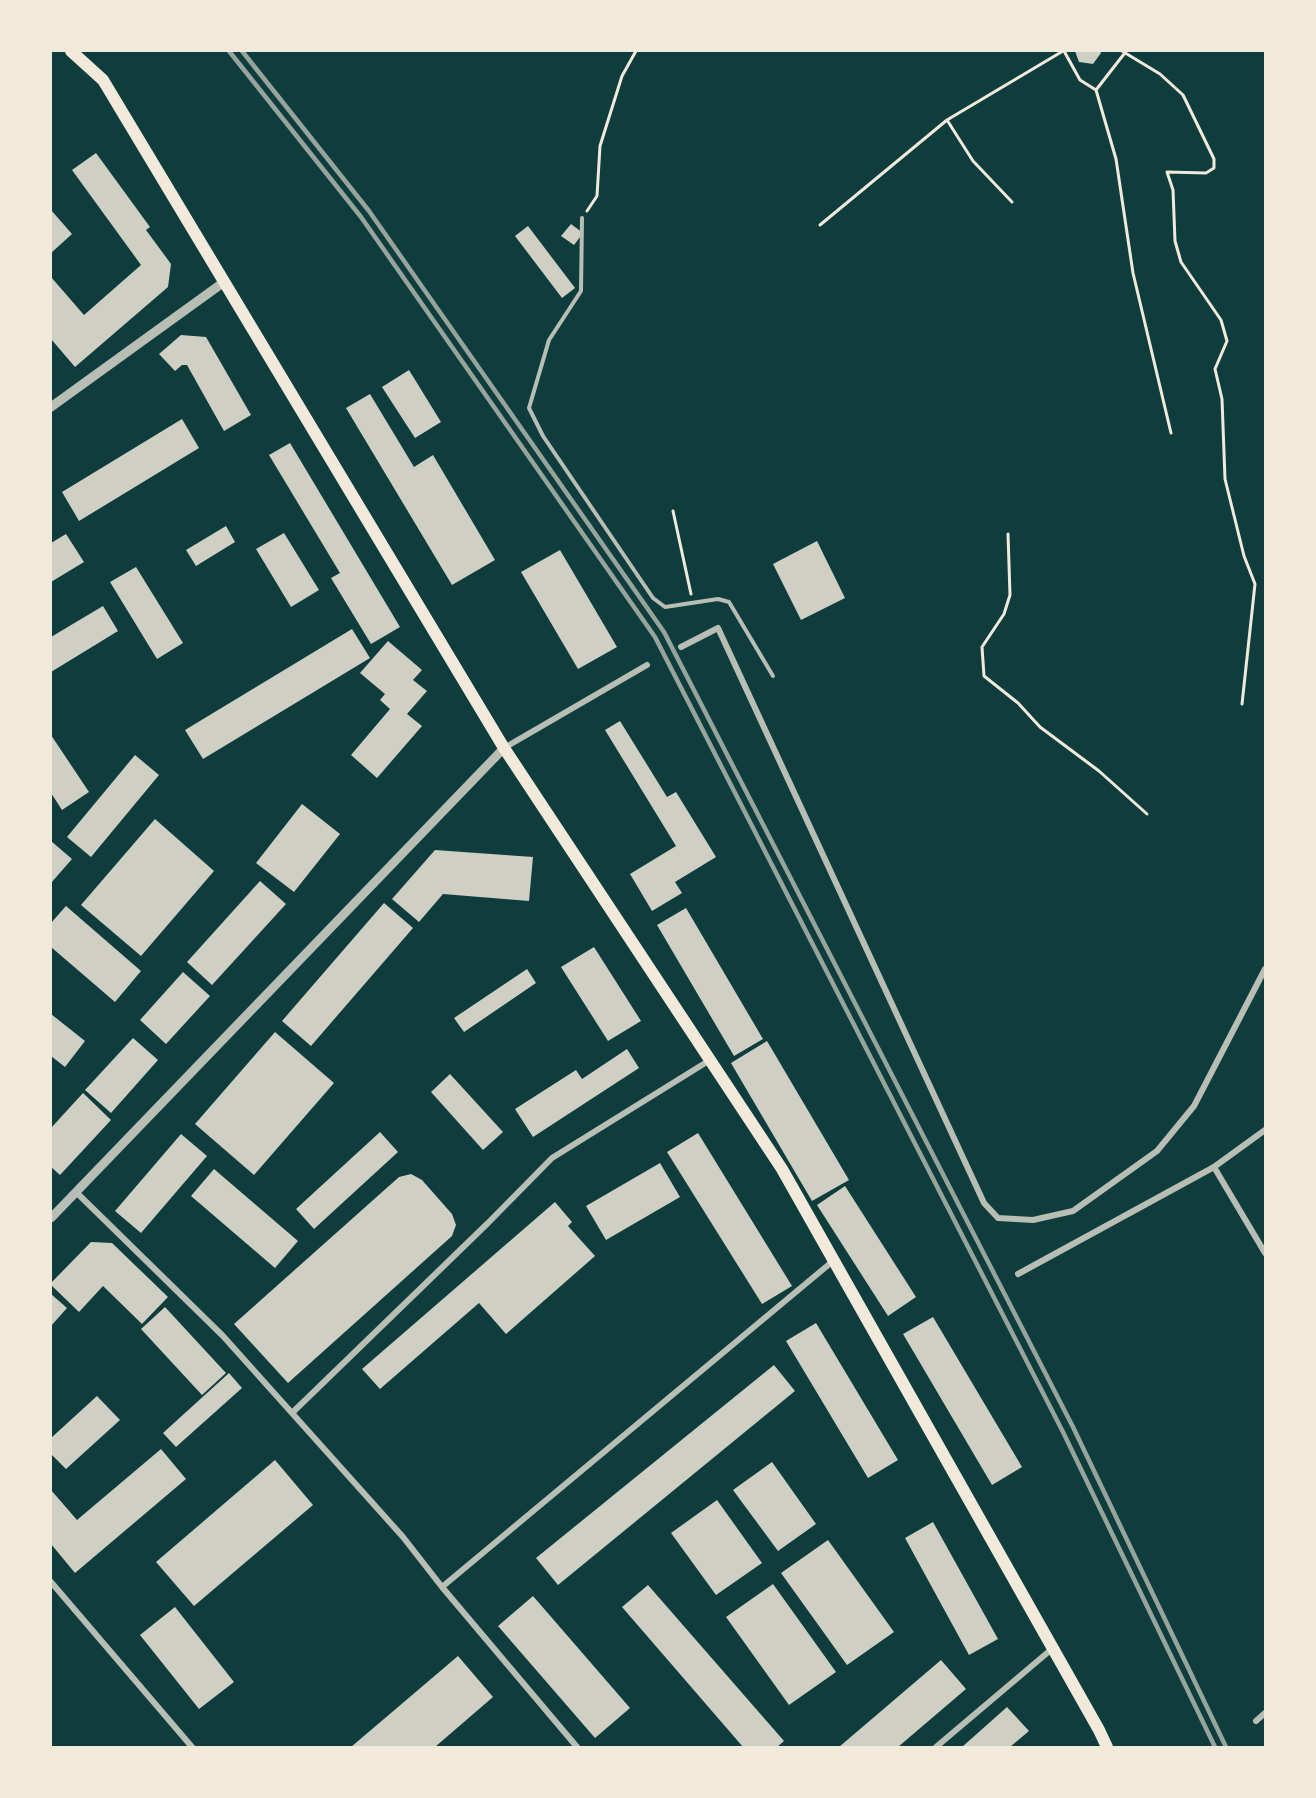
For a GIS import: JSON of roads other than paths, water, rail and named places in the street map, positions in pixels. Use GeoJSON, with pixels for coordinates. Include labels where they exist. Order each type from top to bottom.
{"type":"FeatureCollection","features":[{"type":"Feature","properties":{"kind":"main road"},"geometry":{"type":"LineString","coordinates":[[70,51],[103,80],[504,748],[782,1169],[1107,1747]]}},
{"type":"Feature","properties":{"kind":"street"},"geometry":{"type":"LineString","coordinates":[[51,407],[224,282]]}},
{"type":"Feature","properties":{"kind":"street"},"geometry":{"type":"LineString","coordinates":[[681,647],[718,628],[984,1203],[998,1218],[1033,1220],[1073,1211],[1157,1150],[1194,1106],[1265,969]]}},
{"type":"Feature","properties":{"kind":"street"},"geometry":{"type":"LineString","coordinates":[[51,1218],[504,748],[647,665]]}},
{"type":"Feature","properties":{"kind":"street"},"geometry":{"type":"LineString","coordinates":[[292,1413],[552,1158],[710,1060]]}},
{"type":"Feature","properties":{"kind":"street"},"geometry":{"type":"LineString","coordinates":[[1018,1274],[1214,1167],[1265,1130]]}},
{"type":"Feature","properties":{"kind":"street"},"geometry":{"type":"LineString","coordinates":[[1214,1167],[1265,1253]]}},
{"type":"Feature","properties":{"kind":"street"},"geometry":{"type":"LineString","coordinates":[[76,1192],[223,1336],[403,1537],[442,1587],[577,1747]]}},
{"type":"Feature","properties":{"kind":"street"},"geometry":{"type":"LineString","coordinates":[[442,1587],[834,1261]]}},
{"type":"Feature","properties":{"kind":"street"},"geometry":{"type":"LineString","coordinates":[[51,1582],[192,1747]]}},
{"type":"Feature","properties":{"kind":"street"},"geometry":{"type":"LineString","coordinates":[[936,1747],[1053,1648]]}},
{"type":"Feature","properties":{"kind":"street"},"geometry":{"type":"LineString","coordinates":[[1256,1721],[1265,1713]]}},
{"type":"Feature","properties":{"kind":"lane"},"geometry":{"type":"LineString","coordinates":[[582,218],[581,291],[549,340],[529,408],[543,436],[653,598],[665,607],[718,599],[729,602],[773,676]]}},
{"type":"Feature","properties":{"kind":"railway"},"geometry":{"type":"LineString","coordinates":[[229,51],[361,217],[655,637],[1063,1432],[1215,1747]]}},
{"type":"Feature","properties":{"kind":"railway"},"geometry":{"type":"LineString","coordinates":[[242,51],[369,211],[664,632],[1073,1427],[1226,1747]]}}]}
